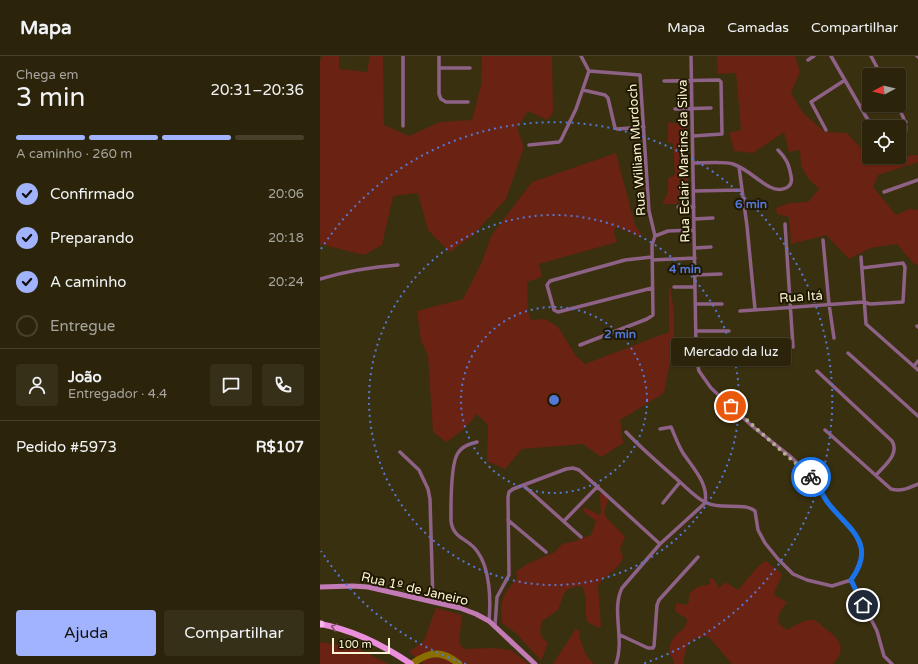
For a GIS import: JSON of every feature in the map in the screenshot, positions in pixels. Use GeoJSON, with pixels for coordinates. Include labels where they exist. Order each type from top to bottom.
{"type":"FeatureCollection","features":[{"type":"Feature","properties":{"kind":"main road"},"geometry":{"type":"LineString","coordinates":[[320,624],[351,632],[374,641],[411,664]]}},
{"type":"Feature","properties":{"kind":"street"},"geometry":{"type":"LineString","coordinates":[[403,56],[403,126]]}},
{"type":"Feature","properties":{"kind":"street"},"geometry":{"type":"LineString","coordinates":[[439,56],[439,94],[441,99],[446,102],[468,102]]}},
{"type":"Feature","properties":{"kind":"street"},"geometry":{"type":"LineString","coordinates":[[529,145],[559,142],[561,140],[576,110],[588,71],[581,56]]}},
{"type":"Feature","properties":{"kind":"street","name":"Rua Eclair Martins da Silva"},"geometry":{"type":"LineString","coordinates":[[691,56],[695,304],[697,362],[701,376],[711,388],[752,426],[790,456],[818,484],[829,504],[856,534],[861,548],[861,558],[851,580]]}},
{"type":"Feature","properties":{"kind":"street"},"geometry":{"type":"LineString","coordinates":[[808,60],[814,56]]}},
{"type":"Feature","properties":{"kind":"street"},"geometry":{"type":"LineString","coordinates":[[831,56],[868,120]]}},
{"type":"Feature","properties":{"kind":"street"},"geometry":{"type":"LineString","coordinates":[[871,56],[878,68]]}},
{"type":"Feature","properties":{"kind":"street"},"geometry":{"type":"LineString","coordinates":[[439,68],[470,68]]}},
{"type":"Feature","properties":{"kind":"street","name":"Rua William Murdoch"},"geometry":{"type":"LineString","coordinates":[[588,71],[640,75],[649,211],[655,236]]}},
{"type":"Feature","properties":{"kind":"street"},"geometry":{"type":"LineString","coordinates":[[664,82],[719,80],[721,84],[722,134],[692,136]]}},
{"type":"Feature","properties":{"kind":"street"},"geometry":{"type":"LineString","coordinates":[[826,130],[811,102],[845,80]]}},
{"type":"Feature","properties":{"kind":"street"},"geometry":{"type":"LineString","coordinates":[[583,90],[605,95],[608,98],[615,128],[644,127]]}},
{"type":"Feature","properties":{"kind":"street"},"geometry":{"type":"LineString","coordinates":[[675,109],[711,108]]}},
{"type":"Feature","properties":{"kind":"street"},"geometry":{"type":"LineString","coordinates":[[693,163],[730,163],[771,187],[790,187],[792,184],[792,178],[787,159],[778,150]]}},
{"type":"Feature","properties":{"kind":"street"},"geometry":{"type":"LineString","coordinates":[[739,167],[747,226],[755,310]]}},
{"type":"Feature","properties":{"kind":"street"},"geometry":{"type":"LineString","coordinates":[[884,192],[918,180]]}},
{"type":"Feature","properties":{"kind":"street"},"geometry":{"type":"LineString","coordinates":[[694,191],[742,190]]}},
{"type":"Feature","properties":{"kind":"street"},"geometry":{"type":"LineString","coordinates":[[678,207],[694,207]]}},
{"type":"Feature","properties":{"kind":"street"},"geometry":{"type":"LineString","coordinates":[[694,219],[713,218]]}},
{"type":"Feature","properties":{"kind":"street"},"geometry":{"type":"LineString","coordinates":[[785,224],[793,347]]}},
{"type":"Feature","properties":{"kind":"street"},"geometry":{"type":"LineString","coordinates":[[580,345],[647,319],[653,315],[652,245],[655,236],[668,231],[694,230]]}},
{"type":"Feature","properties":{"kind":"street"},"geometry":{"type":"LineString","coordinates":[[823,240],[834,338]]}},
{"type":"Feature","properties":{"kind":"street"},"geometry":{"type":"LineString","coordinates":[[695,248],[711,247]]}},
{"type":"Feature","properties":{"kind":"street"},"geometry":{"type":"LineString","coordinates":[[860,257],[866,324],[918,370]]}},
{"type":"Feature","properties":{"kind":"street"},"geometry":{"type":"LineString","coordinates":[[652,288],[558,312],[554,310],[547,285],[550,282],[625,260],[695,258]]}},
{"type":"Feature","properties":{"kind":"street","name":"Rua Itá"},"geometry":{"type":"LineString","coordinates":[[740,311],[864,302],[870,304],[903,302],[905,267],[903,263],[862,268]]}},
{"type":"Feature","properties":{"kind":"street"},"geometry":{"type":"LineString","coordinates":[[320,279],[348,271],[398,265]]}},
{"type":"Feature","properties":{"kind":"street"},"geometry":{"type":"LineString","coordinates":[[695,275],[721,274]]}},
{"type":"Feature","properties":{"kind":"street"},"geometry":{"type":"LineString","coordinates":[[674,287],[695,287]]}},
{"type":"Feature","properties":{"kind":"street"},"geometry":{"type":"LineString","coordinates":[[695,304],[722,304]]}},
{"type":"Feature","properties":{"kind":"street"},"geometry":{"type":"LineString","coordinates":[[696,331],[729,331]]}},
{"type":"Feature","properties":{"kind":"street"},"geometry":{"type":"LineString","coordinates":[[848,353],[918,416]]}},
{"type":"Feature","properties":{"kind":"street"},"geometry":{"type":"LineString","coordinates":[[914,366],[918,361]]}},
{"type":"Feature","properties":{"kind":"street"},"geometry":{"type":"LineString","coordinates":[[817,371],[895,445],[894,454],[876,475]]}},
{"type":"Feature","properties":{"kind":"street"},"geometry":{"type":"LineString","coordinates":[[616,664],[620,655],[618,603],[622,588],[660,544],[705,503],[706,497],[699,474],[682,452],[671,427],[660,429]]}},
{"type":"Feature","properties":{"kind":"street"},"geometry":{"type":"LineString","coordinates":[[825,430],[892,489],[898,491],[905,490],[918,484]]}},
{"type":"Feature","properties":{"kind":"street"},"geometry":{"type":"LineString","coordinates":[[626,432],[647,454],[705,503],[718,506],[743,507],[752,509],[756,514],[758,530],[765,543],[782,564],[793,574],[807,580],[832,586],[851,580],[877,631],[884,656],[892,664]]}},
{"type":"Feature","properties":{"kind":"street"},"geometry":{"type":"LineString","coordinates":[[476,442],[465,446],[458,452],[454,464],[451,521],[452,528],[455,533],[475,548],[480,555],[489,585],[489,621]]}},
{"type":"Feature","properties":{"kind":"street"},"geometry":{"type":"LineString","coordinates":[[400,452],[419,470],[428,489],[430,499],[433,602]]}},
{"type":"Feature","properties":{"kind":"street"},"geometry":{"type":"LineString","coordinates":[[495,626],[497,597],[509,575],[508,497],[509,492],[513,489],[566,468],[580,470],[660,544]]}},
{"type":"Feature","properties":{"kind":"street"},"geometry":{"type":"LineString","coordinates":[[663,503],[680,482]]}},
{"type":"Feature","properties":{"kind":"street"},"geometry":{"type":"LineString","coordinates":[[524,485],[581,537]]}},
{"type":"Feature","properties":{"kind":"street"},"geometry":{"type":"LineString","coordinates":[[564,521],[598,486]]}},
{"type":"Feature","properties":{"kind":"street"},"geometry":{"type":"LineString","coordinates":[[508,520],[546,552]]}},
{"type":"Feature","properties":{"kind":"street"},"geometry":{"type":"LineString","coordinates":[[620,635],[648,648],[653,648],[657,605],[659,600],[698,557]]}},
{"type":"Feature","properties":{"kind":"street","name":"Rua 1º de Janeiro"},"geometry":{"type":"LineString","coordinates":[[320,587],[368,587],[460,608],[489,621],[535,664]]}},
{"type":"Feature","properties":{"kind":"shaded area"},"geometry":{"type":"Polygon","coordinates":[[[322,56],[339,56],[339,69],[367,72],[370,56],[383,56],[384,125],[409,136],[440,122],[472,120],[481,85],[482,56],[552,56],[553,113],[547,120],[528,111],[517,128],[524,147],[506,199],[473,235],[450,252],[428,230],[418,193],[393,196],[382,245],[364,255],[320,244],[320,61],[322,56]]]}},
{"type":"Feature","properties":{"kind":"shaded area"},"geometry":{"type":"Polygon","coordinates":[[[717,56],[795,56],[800,72],[791,93],[803,113],[825,132],[847,133],[862,149],[862,164],[906,164],[906,156],[918,155],[918,162],[878,175],[873,187],[896,215],[909,209],[918,210],[918,265],[913,263],[897,244],[870,248],[849,259],[826,235],[791,244],[789,217],[777,214],[776,208],[790,203],[808,202],[819,189],[808,178],[801,166],[800,150],[789,152],[784,132],[753,153],[734,151],[729,133],[741,130],[736,73],[718,74],[717,56]]]}},
{"type":"Feature","properties":{"kind":"shaded area"},"geometry":{"type":"Polygon","coordinates":[[[668,122],[688,126],[688,194],[680,195],[677,204],[662,204],[668,192],[668,179],[675,174],[673,144],[668,142],[668,122]]]}},
{"type":"Feature","properties":{"kind":"shaded area"},"geometry":{"type":"Polygon","coordinates":[[[616,153],[635,225],[643,237],[616,227],[614,232],[617,242],[539,264],[542,277],[527,282],[528,311],[531,320],[545,319],[558,327],[576,356],[585,364],[669,332],[670,285],[674,312],[674,339],[664,393],[620,420],[623,443],[601,457],[583,444],[522,449],[505,469],[487,461],[488,425],[477,414],[463,430],[446,442],[433,432],[428,355],[421,341],[417,311],[463,299],[482,262],[491,236],[532,182],[616,153]]]}},
{"type":"Feature","properties":{"kind":"shaded area"},"geometry":{"type":"Polygon","coordinates":[[[600,494],[605,494],[608,500],[604,512],[606,517],[625,537],[620,549],[623,557],[621,562],[603,579],[598,587],[601,626],[600,628],[587,622],[586,600],[583,587],[578,586],[568,589],[564,593],[558,610],[542,621],[540,630],[541,636],[548,642],[541,661],[517,634],[502,623],[501,608],[503,598],[517,578],[516,572],[527,564],[555,552],[562,544],[591,535],[596,521],[584,512],[584,507],[599,515],[601,513],[600,494]]]}},
{"type":"Feature","properties":{"kind":"shaded area"},"geometry":{"type":"Polygon","coordinates":[[[766,561],[782,574],[774,595],[787,602],[778,617],[778,621],[782,627],[787,630],[807,620],[814,620],[818,623],[833,635],[840,643],[841,647],[838,658],[833,664],[732,664],[709,637],[702,637],[689,643],[685,652],[684,664],[674,664],[669,652],[670,646],[674,637],[684,628],[687,619],[675,611],[676,604],[687,605],[689,601],[689,594],[697,587],[710,584],[709,579],[713,578],[719,588],[725,582],[738,590],[756,569],[766,561]]]}},
{"type":"Feature","properties":{"kind":"shaded area"},"geometry":{"type":"Polygon","coordinates":[[[436,608],[462,615],[459,643],[464,649],[493,648],[511,650],[529,664],[424,664],[409,652],[424,641],[436,608]]]}},
{"type":"Feature","properties":{"kind":"shaded area"},"geometry":{"type":"Polygon","coordinates":[[[575,630],[579,630],[583,648],[594,664],[553,664],[575,630]]]}},
{"type":"Feature","properties":{"kind":"shaded area"},"geometry":{"type":"Polygon","coordinates":[[[320,642],[357,648],[388,664],[320,664],[320,642]]]}},
{"type":"Feature","properties":{"kind":"waterway"},"geometry":{"type":"LineString","coordinates":[[412,664],[424,657],[436,654],[447,656],[459,664]]}},
{"type":"Feature","properties":{"kind":"way so far"},"geometry":{"type":"LineString","coordinates":[[731,406],[766,438],[790,456],[811,477]]}},
{"type":"Feature","properties":{"kind":"place","name":"Mercado da luz"},"geometry":{"type":"Point","coordinates":[731,406]}},
{"type":"Feature","properties":{"kind":"route"},"geometry":{"type":"LineString","coordinates":[[811,477],[818,484],[829,504],[856,534],[860,541],[861,558],[851,580],[863,605]]}}]}
